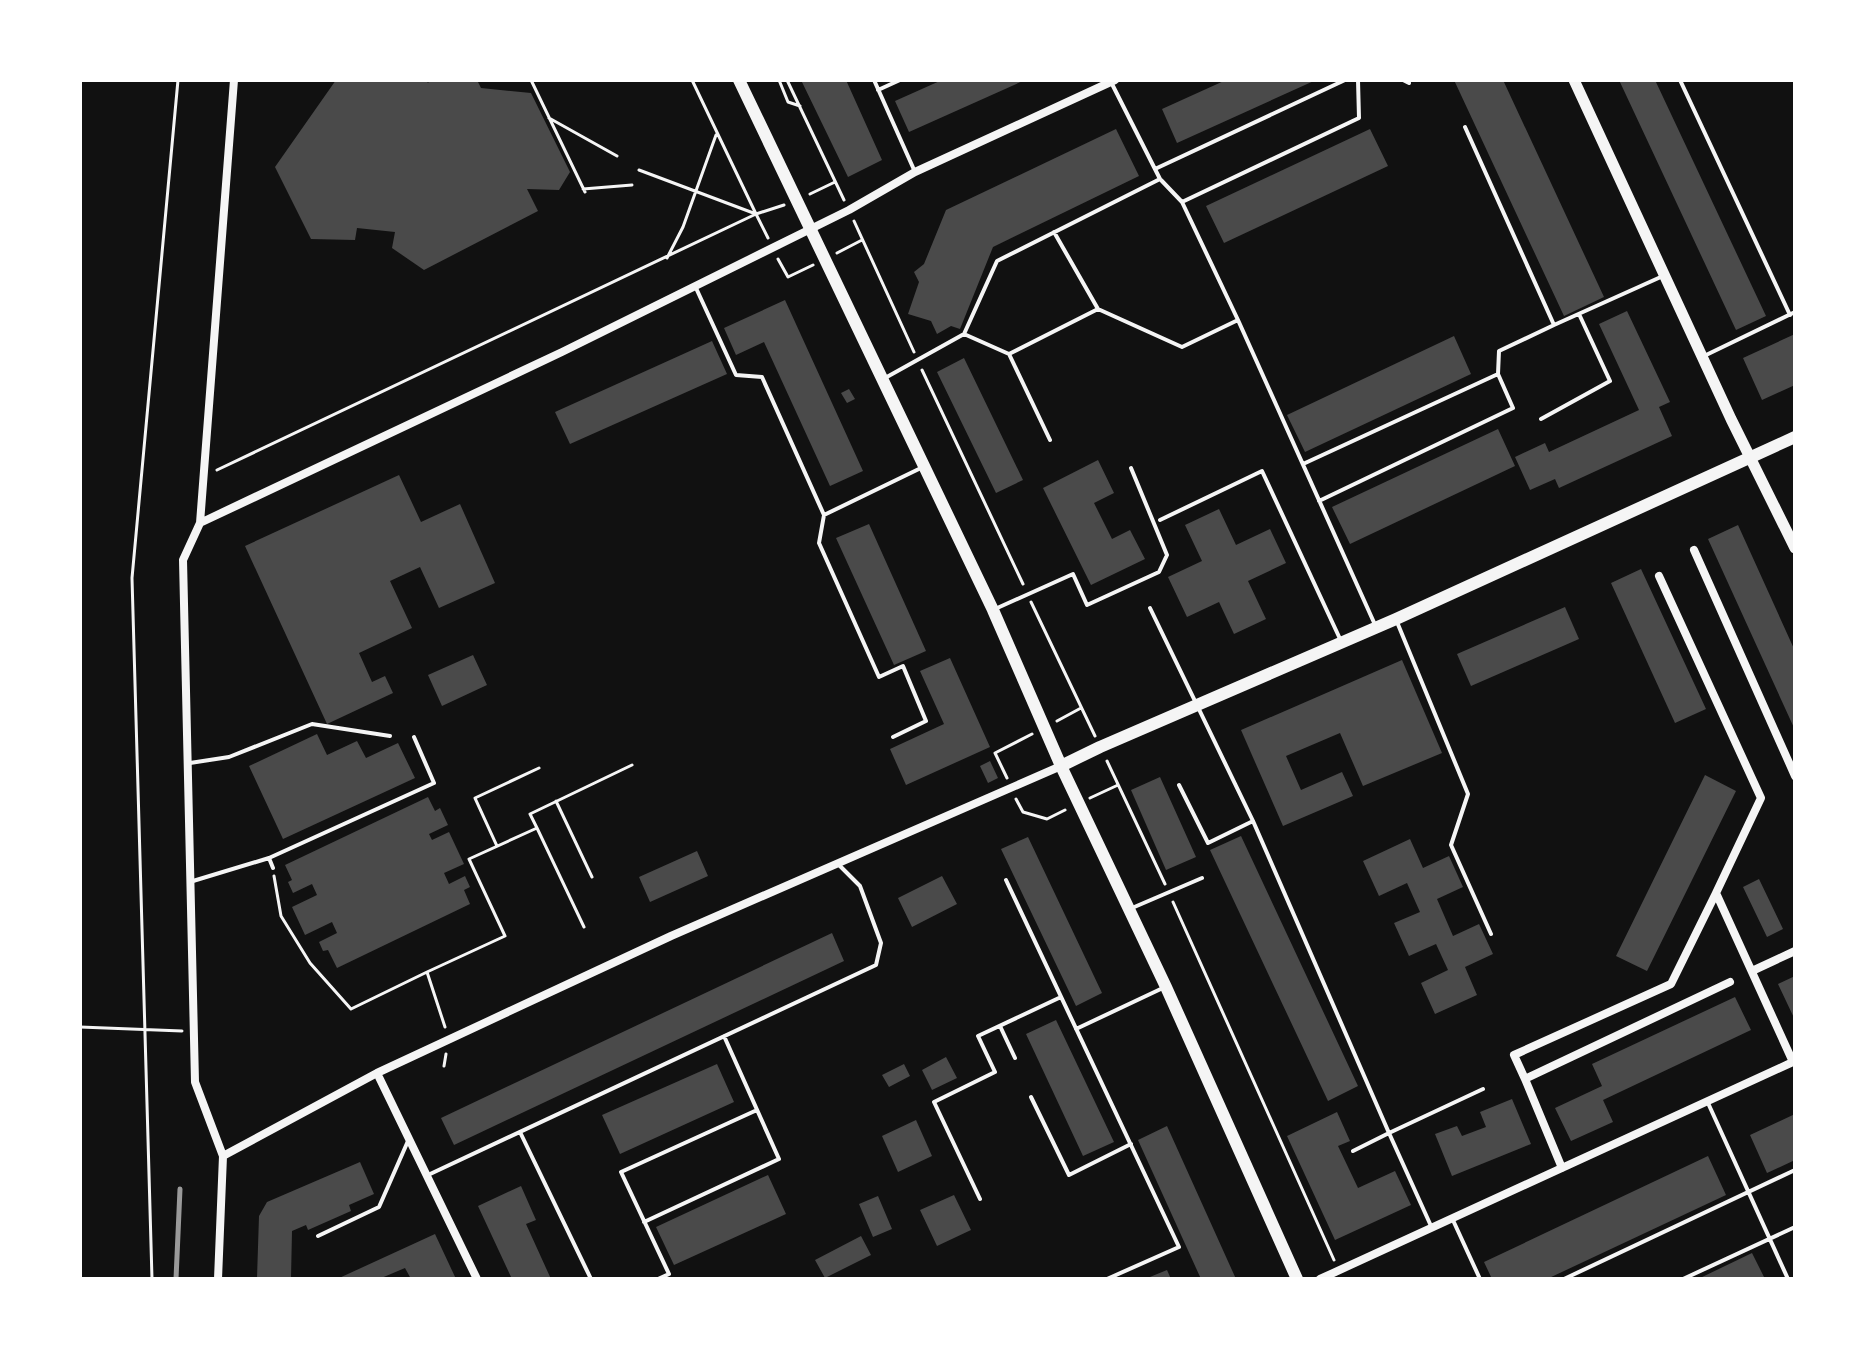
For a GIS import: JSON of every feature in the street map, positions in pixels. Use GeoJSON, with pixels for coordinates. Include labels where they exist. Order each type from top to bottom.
{"type":"FeatureCollection","features":[{"type":"Feature","properties":{"kind":"main road"},"geometry":{"type":"LineString","coordinates":[[739,80],[993,610],[1061,766],[1166,987],[1297,1279]]}},
{"type":"Feature","properties":{"kind":"main road"},"geometry":{"type":"LineString","coordinates":[[1061,766],[1376,628],[1795,437]]}},
{"type":"Feature","properties":{"kind":"street"},"geometry":{"type":"LineString","coordinates":[[218,1279],[223,1156],[195,1082],[183,560],[200,523],[234,80]]}},
{"type":"Feature","properties":{"kind":"street"},"geometry":{"type":"LineString","coordinates":[[1574,80],[1795,548]]}},
{"type":"Feature","properties":{"kind":"street"},"geometry":{"type":"LineString","coordinates":[[200,523],[515,375],[849,210],[915,172],[1113,81]]}},
{"type":"Feature","properties":{"kind":"street"},"geometry":{"type":"LineString","coordinates":[[1694,550],[1795,776]]}},
{"type":"Feature","properties":{"kind":"street"},"geometry":{"type":"LineString","coordinates":[[1562,1168],[1514,1055],[1671,984],[1761,798],[1659,576]]}},
{"type":"Feature","properties":{"kind":"street"},"geometry":{"type":"LineString","coordinates":[[223,1156],[377,1073],[671,936],[1061,766]]}},
{"type":"Feature","properties":{"kind":"street"},"geometry":{"type":"LineString","coordinates":[[1320,1279],[1794,1061],[1716,893]]}},
{"type":"Feature","properties":{"kind":"street"},"geometry":{"type":"LineString","coordinates":[[1752,971],[1795,951]]}},
{"type":"Feature","properties":{"kind":"street"},"geometry":{"type":"LineString","coordinates":[[1525,1079],[1730,982]]}},
{"type":"Feature","properties":{"kind":"street"},"geometry":{"type":"LineString","coordinates":[[377,1073],[477,1279]]}},
{"type":"Feature","properties":{"kind":"lane"},"geometry":{"type":"LineString","coordinates":[[874,80],[915,172]]}},
{"type":"Feature","properties":{"kind":"lane"},"geometry":{"type":"LineString","coordinates":[[878,90],[900,80]]}},
{"type":"Feature","properties":{"kind":"lane"},"geometry":{"type":"LineString","coordinates":[[1155,169],[1345,80]]}},
{"type":"Feature","properties":{"kind":"lane"},"geometry":{"type":"LineString","coordinates":[[1182,202],[1359,118],[1358,80]]}},
{"type":"Feature","properties":{"kind":"lane"},"geometry":{"type":"LineString","coordinates":[[1680,80],[1792,314],[1704,356]]}},
{"type":"Feature","properties":{"kind":"lane"},"geometry":{"type":"LineString","coordinates":[[1113,81],[1160,179],[1182,202],[1376,628]]}},
{"type":"Feature","properties":{"kind":"lane"},"geometry":{"type":"LineString","coordinates":[[1465,127],[1554,325]]}},
{"type":"Feature","properties":{"kind":"lane"},"geometry":{"type":"LineString","coordinates":[[883,379],[964,334],[997,261],[1160,179]]}},
{"type":"Feature","properties":{"kind":"lane"},"geometry":{"type":"LineString","coordinates":[[1054,232],[1098,309],[1182,347],[1238,320]]}},
{"type":"Feature","properties":{"kind":"lane"},"geometry":{"type":"LineString","coordinates":[[1319,501],[1513,408],[1498,374],[1499,351],[1665,275]]}},
{"type":"Feature","properties":{"kind":"lane"},"geometry":{"type":"LineString","coordinates":[[695,286],[736,375],[762,377],[824,515],[819,543],[879,677],[903,666],[926,721],[893,737]]}},
{"type":"Feature","properties":{"kind":"lane"},"geometry":{"type":"LineString","coordinates":[[1009,354],[1098,309]]}},
{"type":"Feature","properties":{"kind":"lane"},"geometry":{"type":"LineString","coordinates":[[1541,419],[1610,381],[1579,314]]}},
{"type":"Feature","properties":{"kind":"lane"},"geometry":{"type":"LineString","coordinates":[[964,334],[1009,354],[1050,440]]}},
{"type":"Feature","properties":{"kind":"lane"},"geometry":{"type":"LineString","coordinates":[[1303,464],[1498,374]]}},
{"type":"Feature","properties":{"kind":"lane"},"geometry":{"type":"LineString","coordinates":[[824,515],[925,466]]}},
{"type":"Feature","properties":{"kind":"lane"},"geometry":{"type":"LineString","coordinates":[[993,610],[1073,574],[1087,605],[1159,572],[1167,555],[1131,468]]}},
{"type":"Feature","properties":{"kind":"lane"},"geometry":{"type":"LineString","coordinates":[[1160,520],[1262,471],[1342,643]]}},
{"type":"Feature","properties":{"kind":"lane"},"geometry":{"type":"LineString","coordinates":[[1150,608],[1253,821],[1432,1228]]}},
{"type":"Feature","properties":{"kind":"lane"},"geometry":{"type":"LineString","coordinates":[[1396,619],[1468,794],[1451,845],[1491,934]]}},
{"type":"Feature","properties":{"kind":"lane"},"geometry":{"type":"LineString","coordinates":[[187,763],[229,757],[312,724],[390,736]]}},
{"type":"Feature","properties":{"kind":"lane"},"geometry":{"type":"LineString","coordinates":[[190,881],[269,858],[434,783],[414,737]]}},
{"type":"Feature","properties":{"kind":"lane"},"geometry":{"type":"LineString","coordinates":[[1179,785],[1208,843],[1253,821]]}},
{"type":"Feature","properties":{"kind":"lane"},"geometry":{"type":"LineString","coordinates":[[269,858],[273,868]]}},
{"type":"Feature","properties":{"kind":"lane"},"geometry":{"type":"LineString","coordinates":[[426,1176],[876,965],[881,943],[860,886],[838,864]]}},
{"type":"Feature","properties":{"kind":"lane"},"geometry":{"type":"LineString","coordinates":[[1130,909],[1202,878]]}},
{"type":"Feature","properties":{"kind":"lane"},"geometry":{"type":"LineString","coordinates":[[1006,880],[1179,1247],[1107,1279]]}},
{"type":"Feature","properties":{"kind":"lane"},"geometry":{"type":"LineString","coordinates":[[1076,1029],[1166,987]]}},
{"type":"Feature","properties":{"kind":"lane"},"geometry":{"type":"LineString","coordinates":[[980,1199],[934,1102],[995,1072],[978,1036],[1061,997]]}},
{"type":"Feature","properties":{"kind":"lane"},"geometry":{"type":"LineString","coordinates":[[1000,1026],[1015,1058]]}},
{"type":"Feature","properties":{"kind":"lane"},"geometry":{"type":"LineString","coordinates":[[644,1222],[779,1159],[724,1036]]}},
{"type":"Feature","properties":{"kind":"lane"},"geometry":{"type":"LineString","coordinates":[[1353,1151],[1483,1089]]}},
{"type":"Feature","properties":{"kind":"lane"},"geometry":{"type":"LineString","coordinates":[[1031,1097],[1069,1175],[1131,1144]]}},
{"type":"Feature","properties":{"kind":"lane"},"geometry":{"type":"LineString","coordinates":[[1707,1101],[1788,1279]]}},
{"type":"Feature","properties":{"kind":"lane"},"geometry":{"type":"LineString","coordinates":[[658,1279],[669,1274],[621,1172],[757,1110]]}},
{"type":"Feature","properties":{"kind":"lane"},"geometry":{"type":"LineString","coordinates":[[520,1132],[591,1279]]}},
{"type":"Feature","properties":{"kind":"lane"},"geometry":{"type":"LineString","coordinates":[[318,1236],[379,1207],[408,1141]]}},
{"type":"Feature","properties":{"kind":"lane"},"geometry":{"type":"LineString","coordinates":[[1564,1279],[1795,1170]]}},
{"type":"Feature","properties":{"kind":"lane"},"geometry":{"type":"LineString","coordinates":[[1452,1218],[1480,1279]]}},
{"type":"Feature","properties":{"kind":"lane"},"geometry":{"type":"LineString","coordinates":[[1683,1279],[1795,1227]]}},
{"type":"Feature","properties":{"kind":"path"},"geometry":{"type":"LineString","coordinates":[[152,1279],[132,578],[178,80]]}},
{"type":"Feature","properties":{"kind":"path"},"geometry":{"type":"LineString","coordinates":[[531,80],[584,190],[632,185]]}},
{"type":"Feature","properties":{"kind":"path"},"geometry":{"type":"LineString","coordinates":[[692,80],[756,214]]}},
{"type":"Feature","properties":{"kind":"path"},"geometry":{"type":"LineString","coordinates":[[779,80],[788,102],[800,106]]}},
{"type":"Feature","properties":{"kind":"path"},"geometry":{"type":"LineString","coordinates":[[787,80],[1169,892],[1339,1270]]}},
{"type":"Feature","properties":{"kind":"path"},"geometry":{"type":"LineString","coordinates":[[549,118],[617,156]]}},
{"type":"Feature","properties":{"kind":"path"},"geometry":{"type":"LineString","coordinates":[[667,258],[683,227],[717,133]]}},
{"type":"Feature","properties":{"kind":"path"},"geometry":{"type":"LineString","coordinates":[[639,170],[756,214]]}},
{"type":"Feature","properties":{"kind":"path"},"geometry":{"type":"LineString","coordinates":[[204,477],[756,214]]}},
{"type":"Feature","properties":{"kind":"path"},"geometry":{"type":"LineString","coordinates":[[584,927],[530,814],[632,765]]}},
{"type":"Feature","properties":{"kind":"path"},"geometry":{"type":"LineString","coordinates":[[497,846],[475,798],[539,768]]}},
{"type":"Feature","properties":{"kind":"path"},"geometry":{"type":"LineString","coordinates":[[556,801],[592,877]]}},
{"type":"Feature","properties":{"kind":"path"},"geometry":{"type":"LineString","coordinates":[[273,868],[281,916],[310,963],[351,1009],[505,936],[469,859],[537,828]]}},
{"type":"Feature","properties":{"kind":"path"},"geometry":{"type":"LineString","coordinates":[[427,972],[442,1014]]}},
{"type":"Feature","properties":{"kind":"path"},"geometry":{"type":"LineString","coordinates":[[80,1027],[194,1032]]}},
{"type":"Feature","properties":{"kind":"building"},"geometry":{"type":"Polygon","coordinates":[[[336,80],[426,80],[428,83],[430,80],[477,80],[481,88],[531,93],[570,172],[559,190],[527,189],[538,211],[424,270],[392,248],[395,232],[357,228],[355,240],[311,239],[275,167],[336,80]]]}},
{"type":"Feature","properties":{"kind":"building"},"geometry":{"type":"Polygon","coordinates":[[[801,80],[846,80],[882,160],[848,177],[801,80]]]}},
{"type":"Feature","properties":{"kind":"building"},"geometry":{"type":"Polygon","coordinates":[[[942,80],[1025,80],[909,132],[895,101],[942,80]]]}},
{"type":"Feature","properties":{"kind":"building"},"geometry":{"type":"Polygon","coordinates":[[[1226,80],[1316,80],[1177,143],[1162,109],[1226,80]]]}},
{"type":"Feature","properties":{"kind":"building"},"geometry":{"type":"Polygon","coordinates":[[[1454,80],[1503,80],[1604,297],[1564,316],[1454,80]]]}},
{"type":"Feature","properties":{"kind":"building"},"geometry":{"type":"Polygon","coordinates":[[[1619,80],[1655,80],[1766,316],[1736,330],[1619,80]]]}},
{"type":"Feature","properties":{"kind":"building"},"geometry":{"type":"Polygon","coordinates":[[[1116,129],[1139,176],[993,247],[960,329],[951,326],[937,334],[931,321],[908,314],[919,282],[914,272],[924,264],[946,210],[1116,129]]]}},
{"type":"Feature","properties":{"kind":"building"},"geometry":{"type":"Polygon","coordinates":[[[1370,129],[1388,166],[1224,243],[1206,206],[1370,129]]]}},
{"type":"Feature","properties":{"kind":"building"},"geometry":{"type":"Polygon","coordinates":[[[785,300],[863,471],[830,486],[764,342],[736,355],[724,328],[785,300]]]}},
{"type":"Feature","properties":{"kind":"building"},"geometry":{"type":"Polygon","coordinates":[[[1627,311],[1670,402],[1659,407],[1672,436],[1559,488],[1555,479],[1530,490],[1515,457],[1545,443],[1549,452],[1639,410],[1599,324],[1627,311]]]}},
{"type":"Feature","properties":{"kind":"building"},"geometry":{"type":"Polygon","coordinates":[[[1795,334],[1795,385],[1762,400],[1743,358],[1795,334]]]}},
{"type":"Feature","properties":{"kind":"building"},"geometry":{"type":"Polygon","coordinates":[[[1454,336],[1471,374],[1305,452],[1287,415],[1454,336]]]}},
{"type":"Feature","properties":{"kind":"building"},"geometry":{"type":"Polygon","coordinates":[[[712,341],[727,374],[570,444],[555,412],[712,341]]]}},
{"type":"Feature","properties":{"kind":"building"},"geometry":{"type":"Polygon","coordinates":[[[964,358],[1023,480],[996,493],[937,372],[964,358]]]}},
{"type":"Feature","properties":{"kind":"building"},"geometry":{"type":"Polygon","coordinates":[[[849,389],[855,399],[847,403],[841,393],[849,389]]]}},
{"type":"Feature","properties":{"kind":"building"},"geometry":{"type":"Polygon","coordinates":[[[1498,429],[1515,466],[1350,544],[1332,507],[1498,429]]]}},
{"type":"Feature","properties":{"kind":"building"},"geometry":{"type":"Polygon","coordinates":[[[1098,460],[1114,493],[1094,503],[1112,539],[1130,530],[1145,559],[1091,585],[1043,488],[1098,460]]]}},
{"type":"Feature","properties":{"kind":"building"},"geometry":{"type":"Polygon","coordinates":[[[399,475],[421,522],[460,504],[495,583],[439,608],[420,567],[390,581],[412,628],[359,653],[372,682],[385,676],[393,693],[327,724],[245,546],[399,475]]]}},
{"type":"Feature","properties":{"kind":"building"},"geometry":{"type":"Polygon","coordinates":[[[1219,509],[1236,545],[1270,529],[1286,563],[1248,581],[1266,619],[1234,634],[1219,602],[1187,617],[1168,577],[1202,561],[1185,525],[1219,509]]]}},
{"type":"Feature","properties":{"kind":"building"},"geometry":{"type":"Polygon","coordinates":[[[869,524],[926,651],[894,665],[836,538],[869,524]]]}},
{"type":"Feature","properties":{"kind":"building"},"geometry":{"type":"Polygon","coordinates":[[[1738,525],[1795,651],[1795,730],[1708,539],[1738,525]]]}},
{"type":"Feature","properties":{"kind":"building"},"geometry":{"type":"Polygon","coordinates":[[[1641,569],[1706,709],[1675,723],[1611,583],[1641,569]]]}},
{"type":"Feature","properties":{"kind":"building"},"geometry":{"type":"Polygon","coordinates":[[[1565,607],[1579,639],[1471,686],[1457,654],[1565,607]]]}},
{"type":"Feature","properties":{"kind":"building"},"geometry":{"type":"Polygon","coordinates":[[[473,655],[487,685],[442,706],[428,675],[473,655]]]}},
{"type":"Feature","properties":{"kind":"building"},"geometry":{"type":"Polygon","coordinates":[[[950,658],[990,747],[906,785],[890,749],[944,724],[920,671],[950,658]]]}},
{"type":"Feature","properties":{"kind":"building"},"geometry":{"type":"Polygon","coordinates":[[[1402,660],[1442,753],[1363,786],[1340,733],[1286,756],[1301,790],[1342,772],[1353,796],[1283,826],[1241,730],[1402,660]]]}},
{"type":"Feature","properties":{"kind":"building"},"geometry":{"type":"Polygon","coordinates":[[[317,734],[327,755],[357,741],[366,758],[398,743],[415,778],[283,839],[249,766],[317,734]]]}},
{"type":"Feature","properties":{"kind":"building"},"geometry":{"type":"Polygon","coordinates":[[[990,761],[998,778],[988,783],[980,766],[990,761]]]}},
{"type":"Feature","properties":{"kind":"building"},"geometry":{"type":"Polygon","coordinates":[[[1705,775],[1736,791],[1647,971],[1616,956],[1705,775]]]}},
{"type":"Feature","properties":{"kind":"building"},"geometry":{"type":"Polygon","coordinates":[[[1160,777],[1196,857],[1166,870],[1131,790],[1160,777]]]}},
{"type":"Feature","properties":{"kind":"building"},"geometry":{"type":"Polygon","coordinates":[[[428,797],[435,811],[440,808],[448,825],[429,834],[432,840],[449,832],[464,864],[444,873],[449,884],[465,876],[470,887],[464,890],[470,904],[337,968],[328,950],[323,951],[319,942],[337,933],[332,922],[305,935],[292,907],[317,895],[312,884],[293,893],[288,882],[292,880],[285,865],[428,797]]]}},
{"type":"Feature","properties":{"kind":"building"},"geometry":{"type":"Polygon","coordinates":[[[1241,836],[1358,1086],[1328,1101],[1210,850],[1241,836]]]}},
{"type":"Feature","properties":{"kind":"building"},"geometry":{"type":"Polygon","coordinates":[[[1028,837],[1102,993],[1076,1006],[1001,849],[1028,837]]]}},
{"type":"Feature","properties":{"kind":"building"},"geometry":{"type":"Polygon","coordinates":[[[1410,839],[1423,868],[1449,856],[1463,887],[1437,899],[1453,936],[1479,924],[1493,954],[1465,967],[1477,995],[1435,1014],[1421,983],[1448,970],[1436,944],[1409,956],[1394,923],[1420,912],[1407,883],[1379,896],[1363,861],[1410,839]]]}},
{"type":"Feature","properties":{"kind":"building"},"geometry":{"type":"Polygon","coordinates":[[[697,851],[708,876],[650,902],[639,877],[697,851]]]}},
{"type":"Feature","properties":{"kind":"building"},"geometry":{"type":"Polygon","coordinates":[[[942,876],[957,904],[912,927],[898,898],[942,876]]]}},
{"type":"Feature","properties":{"kind":"building"},"geometry":{"type":"Polygon","coordinates":[[[1759,879],[1783,929],[1767,937],[1743,887],[1759,879]]]}},
{"type":"Feature","properties":{"kind":"building"},"geometry":{"type":"Polygon","coordinates":[[[832,933],[844,961],[454,1145],[441,1118],[832,933]]]}},
{"type":"Feature","properties":{"kind":"building"},"geometry":{"type":"Polygon","coordinates":[[[1795,976],[1795,1020],[1778,984],[1795,976]]]}},
{"type":"Feature","properties":{"kind":"building"},"geometry":{"type":"Polygon","coordinates":[[[1735,997],[1751,1030],[1603,1100],[1613,1122],[1571,1141],[1555,1108],[1602,1086],[1592,1064],[1735,997]]]}},
{"type":"Feature","properties":{"kind":"building"},"geometry":{"type":"Polygon","coordinates":[[[1056,1020],[1114,1142],[1083,1156],[1026,1034],[1056,1020]]]}},
{"type":"Feature","properties":{"kind":"building"},"geometry":{"type":"Polygon","coordinates":[[[946,1057],[957,1078],[932,1090],[922,1070],[946,1057]]]}},
{"type":"Feature","properties":{"kind":"building"},"geometry":{"type":"Polygon","coordinates":[[[717,1064],[734,1102],[620,1154],[602,1115],[717,1064]]]}},
{"type":"Feature","properties":{"kind":"building"},"geometry":{"type":"Polygon","coordinates":[[[904,1064],[910,1076],[889,1087],[882,1075],[904,1064]]]}},
{"type":"Feature","properties":{"kind":"building"},"geometry":{"type":"Polygon","coordinates":[[[1512,1099],[1531,1144],[1452,1176],[1435,1134],[1457,1126],[1462,1136],[1486,1127],[1480,1112],[1512,1099]]]}},
{"type":"Feature","properties":{"kind":"building"},"geometry":{"type":"Polygon","coordinates":[[[1337,1112],[1350,1141],[1338,1146],[1358,1188],[1395,1171],[1411,1205],[1335,1240],[1287,1136],[1337,1112]]]}},
{"type":"Feature","properties":{"kind":"building"},"geometry":{"type":"Polygon","coordinates":[[[1795,1114],[1795,1160],[1767,1173],[1750,1135],[1795,1114]]]}},
{"type":"Feature","properties":{"kind":"building"},"geometry":{"type":"Polygon","coordinates":[[[916,1120],[932,1156],[898,1172],[882,1136],[916,1120]]]}},
{"type":"Feature","properties":{"kind":"building"},"geometry":{"type":"Polygon","coordinates":[[[1167,1126],[1236,1279],[1201,1279],[1138,1140],[1167,1126]]]}},
{"type":"Feature","properties":{"kind":"building"},"geometry":{"type":"Polygon","coordinates":[[[1708,1156],[1726,1195],[1547,1279],[1492,1279],[1484,1262],[1708,1156]]]}},
{"type":"Feature","properties":{"kind":"building"},"geometry":{"type":"Polygon","coordinates":[[[360,1162],[374,1194],[349,1205],[351,1211],[308,1230],[306,1225],[292,1231],[291,1278],[257,1278],[259,1216],[267,1202],[360,1162]]]}},
{"type":"Feature","properties":{"kind":"building"},"geometry":{"type":"Polygon","coordinates":[[[768,1175],[786,1214],[674,1265],[656,1227],[768,1175]]]}},
{"type":"Feature","properties":{"kind":"building"},"geometry":{"type":"Polygon","coordinates":[[[521,1186],[536,1220],[526,1224],[551,1279],[512,1279],[478,1206],[521,1186]]]}},
{"type":"Feature","properties":{"kind":"building"},"geometry":{"type":"Polygon","coordinates":[[[954,1195],[971,1230],[937,1246],[920,1210],[954,1195]]]}},
{"type":"Feature","properties":{"kind":"building"},"geometry":{"type":"Polygon","coordinates":[[[878,1196],[892,1229],[873,1237],[859,1204],[878,1196]]]}},
{"type":"Feature","properties":{"kind":"building"},"geometry":{"type":"Polygon","coordinates":[[[435,1234],[456,1279],[411,1279],[405,1268],[379,1279],[337,1279],[435,1234]]]}},
{"type":"Feature","properties":{"kind":"building"},"geometry":{"type":"Polygon","coordinates":[[[861,1236],[871,1255],[825,1278],[815,1260],[861,1236]]]}},
{"type":"Feature","properties":{"kind":"building"},"geometry":{"type":"Polygon","coordinates":[[[1752,1253],[1765,1279],[1698,1279],[1752,1253]]]}},
{"type":"Feature","properties":{"kind":"building"},"geometry":{"type":"Polygon","coordinates":[[[1167,1270],[1171,1279],[1145,1279],[1167,1270]]]}},
{"type":"Feature","properties":{"kind":"railway"},"geometry":{"type":"LineString","coordinates":[[176,1279],[180,1189]]}}]}
